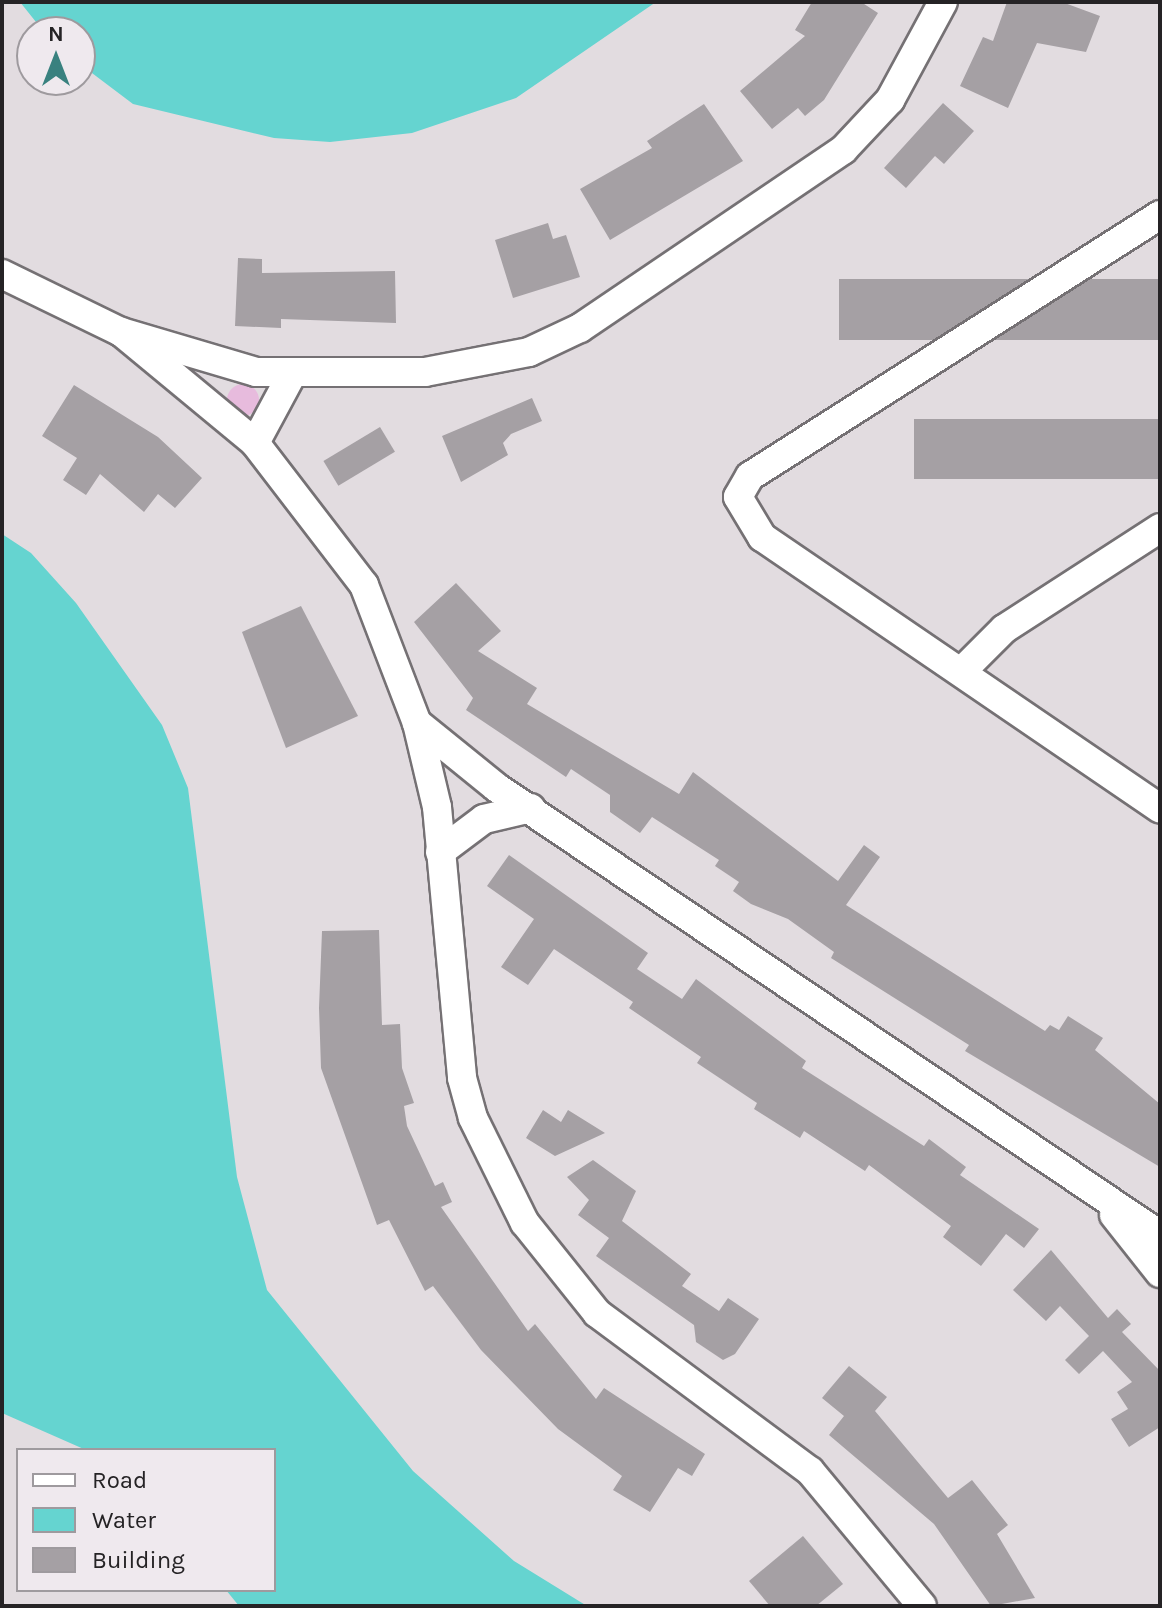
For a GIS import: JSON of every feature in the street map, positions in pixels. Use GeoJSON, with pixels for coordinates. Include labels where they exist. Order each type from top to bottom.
{"type":"FeatureCollection","features":[{"type":"Feature","properties":{"kind":"street"},"geometry":{"type":"LineString","coordinates":[[7,280],[121,332],[227,367],[291,376],[492,361],[580,328],[843,150],[890,100],[943,2]]}},
{"type":"Feature","properties":{"kind":"street"},"geometry":{"type":"LineString","coordinates":[[1160,215],[740,487],[741,510],[762,537],[963,670],[1160,808]]}},
{"type":"Feature","properties":{"kind":"street"},"geometry":{"type":"LineString","coordinates":[[121,332],[255,443],[364,585],[417,723],[440,852],[457,1056],[473,1118],[525,1223],[597,1313],[810,1471],[922,1606]]}},
{"type":"Feature","properties":{"kind":"street"},"geometry":{"type":"LineString","coordinates":[[211,404],[227,367]]}},
{"type":"Feature","properties":{"kind":"street"},"geometry":{"type":"LineString","coordinates":[[255,443],[291,376]]}},
{"type":"Feature","properties":{"kind":"street"},"geometry":{"type":"LineString","coordinates":[[963,670],[1004,629],[1160,528]]}},
{"type":"Feature","properties":{"kind":"street"},"geometry":{"type":"LineString","coordinates":[[417,723],[453,757],[1160,1235]]}},
{"type":"Feature","properties":{"kind":"street"},"geometry":{"type":"LineString","coordinates":[[440,852],[484,819],[531,808]]}},
{"type":"Feature","properties":{"kind":"street"},"geometry":{"type":"LineString","coordinates":[[1099,1195],[1160,1273]]}},
{"type":"Feature","properties":{"kind":"shaded area"},"geometry":{"type":"Polygon","coordinates":[[[243,384],[254,389],[259,400],[254,411],[243,416],[232,411],[227,400],[232,389],[243,384]]]}},
{"type":"Feature","properties":{"kind":"water"},"geometry":{"type":"Polygon","coordinates":[[[20,2],[656,2],[516,98],[412,133],[330,142],[274,138],[133,104],[96,76],[96,16],[31,16],[20,2]]]}},
{"type":"Feature","properties":{"kind":"water"},"geometry":{"type":"Polygon","coordinates":[[[2,534],[31,553],[76,603],[162,725],[188,788],[237,1177],[267,1290],[413,1471],[514,1561],[587,1606],[239,1606],[228,1592],[276,1592],[276,1448],[81,1448],[2,1413],[2,534]]]}},
{"type":"Feature","properties":{"kind":"building"},"geometry":{"type":"Polygon","coordinates":[[[812,2],[861,2],[878,13],[824,100],[805,116],[798,108],[772,129],[740,91],[805,36],[795,30],[812,2]]]}},
{"type":"Feature","properties":{"kind":"building"},"geometry":{"type":"Polygon","coordinates":[[[1007,2],[1062,2],[1100,16],[1086,52],[1037,43],[1008,108],[960,86],[983,37],[993,41],[1007,2]]]}},
{"type":"Feature","properties":{"kind":"building"},"geometry":{"type":"Polygon","coordinates":[[[943,103],[974,131],[944,164],[935,156],[906,188],[884,168],[943,103]]]}},
{"type":"Feature","properties":{"kind":"building"},"geometry":{"type":"Polygon","coordinates":[[[704,104],[743,161],[610,240],[580,189],[652,148],[647,141],[704,104]]]}},
{"type":"Feature","properties":{"kind":"building"},"geometry":{"type":"Polygon","coordinates":[[[548,223],[553,239],[566,235],[580,277],[513,298],[495,240],[548,223]]]}},
{"type":"Feature","properties":{"kind":"building"},"geometry":{"type":"Polygon","coordinates":[[[238,258],[262,259],[262,273],[395,271],[396,323],[281,319],[281,328],[235,326],[238,258]]]}},
{"type":"Feature","properties":{"kind":"building"},"geometry":{"type":"Polygon","coordinates":[[[839,279],[1160,279],[1160,340],[839,340],[839,279]]]}},
{"type":"Feature","properties":{"kind":"building"},"geometry":{"type":"Polygon","coordinates":[[[74,385],[158,437],[202,478],[175,508],[158,494],[144,512],[100,474],[86,495],[63,480],[77,458],[42,436],[74,385]]]}},
{"type":"Feature","properties":{"kind":"building"},"geometry":{"type":"Polygon","coordinates":[[[532,398],[542,421],[511,434],[503,443],[508,455],[461,482],[442,436],[532,398]]]}},
{"type":"Feature","properties":{"kind":"building"},"geometry":{"type":"Polygon","coordinates":[[[914,419],[1160,419],[1160,479],[914,479],[914,419]]]}},
{"type":"Feature","properties":{"kind":"building"},"geometry":{"type":"Polygon","coordinates":[[[380,427],[395,452],[338,486],[323,461],[380,427]]]}},
{"type":"Feature","properties":{"kind":"building"},"geometry":{"type":"Polygon","coordinates":[[[456,583],[501,631],[478,651],[537,688],[527,704],[679,794],[693,772],[838,881],[864,845],[880,857],[846,905],[1045,1031],[1050,1025],[1059,1030],[1068,1016],[1103,1038],[1095,1050],[1160,1104],[1160,1167],[965,1051],[969,1045],[831,958],[834,952],[788,919],[751,904],[733,891],[739,882],[715,866],[719,860],[652,817],[640,833],[610,812],[610,795],[571,769],[566,777],[466,710],[473,698],[414,622],[456,583]]]}},
{"type":"Feature","properties":{"kind":"building"},"geometry":{"type":"Polygon","coordinates":[[[301,606],[358,716],[286,748],[242,632],[301,606]]]}},
{"type":"Feature","properties":{"kind":"building"},"geometry":{"type":"Polygon","coordinates":[[[509,855],[648,953],[637,969],[682,999],[696,979],[806,1061],[802,1068],[924,1146],[929,1139],[966,1167],[960,1175],[1039,1229],[1024,1248],[1006,1234],[981,1266],[943,1237],[951,1226],[869,1165],[865,1171],[804,1131],[800,1138],[754,1109],[757,1103],[697,1063],[701,1057],[629,1008],[633,1002],[554,949],[528,985],[501,967],[534,919],[487,886],[509,855]]]}},
{"type":"Feature","properties":{"kind":"building"},"geometry":{"type":"Polygon","coordinates":[[[379,930],[382,1025],[400,1024],[402,1068],[414,1103],[404,1106],[407,1126],[435,1186],[443,1182],[452,1202],[441,1207],[528,1331],[535,1324],[596,1399],[604,1388],[705,1454],[692,1476],[678,1468],[650,1512],[613,1490],[622,1476],[558,1429],[481,1350],[433,1286],[425,1291],[389,1220],[377,1225],[321,1068],[319,1008],[322,931],[379,930]]]}},
{"type":"Feature","properties":{"kind":"building"},"geometry":{"type":"Polygon","coordinates":[[[543,1110],[561,1122],[568,1110],[605,1133],[555,1156],[526,1138],[543,1110]]]}},
{"type":"Feature","properties":{"kind":"building"},"geometry":{"type":"Polygon","coordinates":[[[593,1160],[636,1191],[622,1221],[691,1274],[682,1286],[719,1311],[728,1298],[759,1319],[735,1354],[723,1360],[696,1342],[694,1325],[596,1256],[609,1238],[578,1215],[589,1200],[567,1177],[593,1160]]]}},
{"type":"Feature","properties":{"kind":"building"},"geometry":{"type":"Polygon","coordinates":[[[1051,1250],[1108,1318],[1117,1309],[1131,1324],[1122,1332],[1160,1371],[1160,1427],[1129,1447],[1111,1419],[1128,1409],[1117,1392],[1132,1382],[1103,1351],[1079,1374],[1065,1360],[1089,1336],[1060,1306],[1046,1321],[1013,1290],[1051,1250]]]}},
{"type":"Feature","properties":{"kind":"building"},"geometry":{"type":"Polygon","coordinates":[[[849,1366],[887,1397],[875,1411],[948,1498],[972,1480],[1008,1525],[997,1534],[1035,1598],[991,1606],[934,1524],[829,1435],[844,1416],[822,1398],[849,1366]]]}},
{"type":"Feature","properties":{"kind":"building"},"geometry":{"type":"Polygon","coordinates":[[[803,1536],[843,1584],[816,1606],[770,1606],[749,1581],[803,1536]]]}}]}
